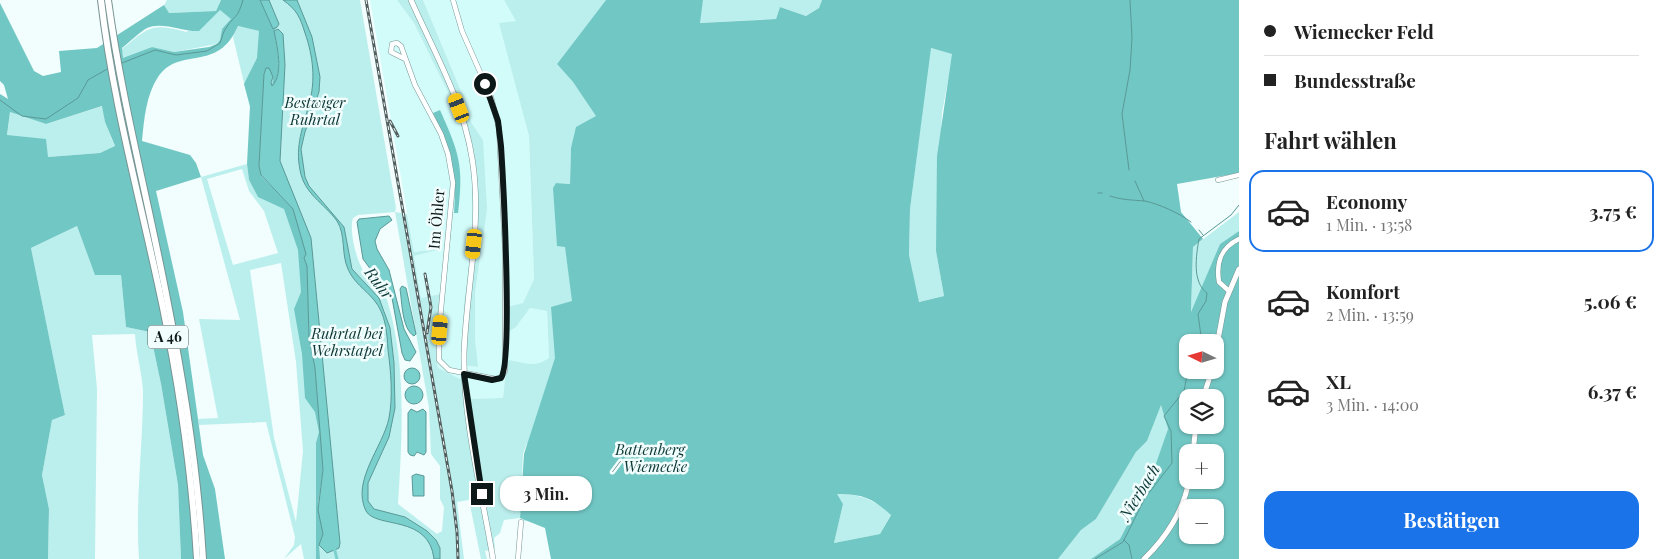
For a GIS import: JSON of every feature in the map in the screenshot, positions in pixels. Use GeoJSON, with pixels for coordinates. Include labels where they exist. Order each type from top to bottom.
{"type":"FeatureCollection","features":[{"type":"Feature","properties":{"kind":"highway","name":"A 46"},"geometry":{"type":"LineString","coordinates":[[101,1],[180,398],[187,444],[198,559]]}},
{"type":"Feature","properties":{"kind":"highway","name":"A 46"},"geometry":{"type":"LineString","coordinates":[[108,1],[125,117],[168,303],[185,397],[195,467],[203,559]]}},
{"type":"Feature","properties":{"kind":"main road"},"geometry":{"type":"LineString","coordinates":[[411,0],[443,67],[459,108],[472,158],[476,208],[466,320],[464,374],[475,455],[493,559]]}},
{"type":"Feature","properties":{"kind":"main road"},"geometry":{"type":"LineString","coordinates":[[1220,334],[1229,291],[1239,269]]}},
{"type":"Feature","properties":{"kind":"main road"},"geometry":{"type":"LineString","coordinates":[[1144,559],[1173,523],[1182,505],[1186,489]]}},
{"type":"Feature","properties":{"kind":"street","name":"Im Öhler"},"geometry":{"type":"LineString","coordinates":[[405,59],[418,92],[437,125],[449,161],[453,198],[438,354],[441,364],[445,368],[464,374],[494,380],[501,378],[504,371],[504,238],[498,125],[491,98],[462,31],[453,0]]}},
{"type":"Feature","properties":{"kind":"street"},"geometry":{"type":"LineString","coordinates":[[1218,180],[1239,175]]}},
{"type":"Feature","properties":{"kind":"street"},"geometry":{"type":"LineString","coordinates":[[1229,291],[1219,282],[1219,261],[1223,250],[1239,239]]}},
{"type":"Feature","properties":{"kind":"street"},"geometry":{"type":"LineString","coordinates":[[518,559],[521,522]]}},
{"type":"Feature","properties":{"kind":"shaded area"},"geometry":{"type":"Polygon","coordinates":[[[260,0],[269,0],[279,24],[277,27],[273,29],[260,0]]]}},
{"type":"Feature","properties":{"kind":"shaded area"},"geometry":{"type":"Polygon","coordinates":[[[283,0],[297,0],[312,37],[320,77],[319,92],[301,149],[305,177],[309,186],[344,227],[352,269],[379,298],[390,328],[394,363],[395,408],[389,437],[368,483],[368,501],[374,509],[405,517],[427,531],[436,540],[440,548],[440,559],[434,559],[430,545],[423,535],[413,529],[372,516],[366,511],[362,500],[365,476],[389,418],[391,384],[386,330],[378,305],[350,274],[346,263],[340,226],[310,192],[302,178],[298,153],[311,95],[313,68],[308,42],[301,22],[292,7],[283,0]]]}},
{"type":"Feature","properties":{"kind":"shaded area"},"geometry":{"type":"Polygon","coordinates":[[[370,0],[397,0],[414,23],[458,113],[463,129],[472,166],[474,196],[463,365],[477,367],[475,293],[483,239],[483,140],[471,122],[463,96],[423,0],[504,0],[517,21],[500,24],[529,136],[534,279],[523,303],[514,306],[516,327],[530,308],[547,311],[549,358],[541,364],[524,365],[507,360],[503,398],[464,399],[447,373],[438,369],[436,356],[440,294],[421,298],[414,256],[444,248],[414,252],[370,0]]]}},
{"type":"Feature","properties":{"kind":"shaded area"},"geometry":{"type":"Polygon","coordinates":[[[278,29],[283,34],[285,65],[280,161],[311,238],[340,543],[339,548],[327,553],[319,545],[323,534],[318,510],[323,470],[315,368],[309,337],[307,266],[304,258],[306,254],[293,209],[261,175],[259,166],[264,74],[266,68],[269,68],[273,77],[272,86],[276,81],[279,67],[274,31],[278,29]]]}},
{"type":"Feature","properties":{"kind":"shaded area"},"geometry":{"type":"Polygon","coordinates":[[[389,216],[392,220],[380,229],[375,241],[377,249],[389,270],[404,329],[416,352],[410,361],[405,360],[402,353],[392,298],[363,259],[357,222],[359,219],[389,216]]]}},
{"type":"Feature","properties":{"kind":"shaded area"},"geometry":{"type":"Polygon","coordinates":[[[402,286],[406,288],[416,334],[414,336],[407,328],[405,321],[400,289],[402,286]]]}},
{"type":"Feature","properties":{"kind":"shaded area"},"geometry":{"type":"Polygon","coordinates":[[[412,368],[418,370],[420,376],[418,382],[412,384],[406,382],[404,376],[406,370],[412,368]]]}},
{"type":"Feature","properties":{"kind":"shaded area"},"geometry":{"type":"Polygon","coordinates":[[[414,386],[420,389],[423,395],[420,401],[414,404],[408,401],[405,395],[408,389],[414,386]]]}},
{"type":"Feature","properties":{"kind":"shaded area"},"geometry":{"type":"Polygon","coordinates":[[[411,409],[417,412],[423,409],[426,412],[426,452],[424,455],[417,452],[414,456],[408,452],[408,413],[411,409]]]}},
{"type":"Feature","properties":{"kind":"shaded area"},"geometry":{"type":"Polygon","coordinates":[[[416,474],[424,476],[424,496],[413,496],[412,476],[416,474]]]}},
{"type":"Feature","properties":{"kind":"green space"},"geometry":{"type":"Polygon","coordinates":[[[167,0],[221,0],[216,11],[168,13],[164,5],[167,0]]]}},
{"type":"Feature","properties":{"kind":"green space"},"geometry":{"type":"Polygon","coordinates":[[[221,0],[260,0],[273,29],[277,27],[274,31],[278,60],[277,76],[272,87],[273,77],[270,72],[263,94],[259,166],[261,176],[293,209],[307,254],[304,258],[307,266],[309,337],[315,368],[323,470],[318,505],[323,534],[319,545],[320,559],[316,559],[316,443],[319,432],[315,412],[305,398],[302,354],[294,309],[301,292],[298,250],[284,209],[258,197],[249,180],[247,164],[250,106],[244,84],[257,58],[259,31],[238,26],[229,41],[220,50],[209,55],[177,62],[158,77],[148,100],[142,141],[190,155],[196,163],[201,177],[156,191],[183,312],[203,455],[215,489],[225,559],[181,559],[178,485],[150,332],[126,327],[121,275],[95,275],[77,226],[31,248],[65,415],[52,420],[42,475],[49,509],[48,559],[0,559],[0,94],[8,99],[4,85],[0,81],[0,3],[34,71],[43,76],[61,72],[59,51],[97,48],[164,5],[169,13],[216,11],[221,0]],[[220,10],[199,31],[166,26],[147,28],[122,48],[123,58],[152,47],[174,52],[217,44],[220,40],[222,29],[231,19],[220,10]],[[102,106],[46,124],[10,112],[7,135],[46,139],[48,157],[100,153],[115,146],[105,122],[102,106]]]}},
{"type":"Feature","properties":{"kind":"green space"},"geometry":{"type":"Polygon","coordinates":[[[257,0],[360,0],[396,208],[395,212],[407,214],[414,252],[445,248],[414,256],[421,298],[440,294],[436,356],[438,368],[462,380],[464,399],[503,398],[507,360],[534,364],[549,358],[547,311],[530,308],[516,327],[508,332],[507,307],[523,303],[534,279],[529,136],[499,23],[516,21],[504,0],[606,0],[557,64],[573,82],[597,116],[571,148],[570,184],[556,183],[557,246],[565,246],[573,301],[555,354],[567,515],[523,521],[527,443],[523,454],[520,518],[504,520],[500,533],[494,538],[495,549],[485,551],[487,559],[481,559],[469,500],[457,502],[464,559],[304,559],[301,544],[284,559],[294,545],[295,537],[266,422],[199,425],[198,419],[218,418],[199,319],[240,320],[201,177],[247,164],[249,180],[258,197],[248,157],[251,112],[233,37],[238,26],[259,31],[257,0]],[[242,169],[207,179],[233,265],[278,253],[264,211],[249,191],[242,169]],[[395,212],[358,215],[353,218],[352,224],[356,252],[363,270],[381,289],[386,298],[394,327],[398,352],[401,378],[402,429],[398,504],[437,534],[442,531],[444,507],[440,499],[440,466],[431,454],[429,408],[395,212]],[[339,222],[353,274],[386,313],[371,289],[352,269],[344,227],[339,222]],[[281,263],[250,270],[274,438],[296,522],[303,451],[296,362],[281,263]]]}},
{"type":"Feature","properties":{"kind":"green space"},"geometry":{"type":"Polygon","coordinates":[[[397,0],[423,0],[463,96],[471,122],[483,140],[487,209],[475,293],[475,339],[478,367],[462,365],[464,305],[473,234],[472,166],[458,113],[414,23],[397,0]]]}},
{"type":"Feature","properties":{"kind":"green space","name":"Battenberg / Wiemecke"},"geometry":{"type":"Polygon","coordinates":[[[606,0],[703,0],[700,23],[776,19],[780,7],[806,16],[819,8],[822,0],[1239,0],[1239,173],[1177,184],[1181,212],[1203,239],[1193,247],[1191,312],[1220,244],[1239,231],[1239,559],[1091,559],[1120,539],[1151,478],[1168,429],[1161,405],[1147,441],[1136,452],[1096,519],[1081,530],[1058,559],[551,559],[545,528],[520,518],[524,454],[555,358],[551,307],[572,301],[565,247],[557,246],[553,188],[556,183],[570,184],[571,148],[576,127],[596,116],[573,82],[557,64],[606,0]],[[931,48],[910,209],[909,255],[919,302],[944,296],[936,251],[937,156],[952,54],[931,48]],[[837,494],[843,504],[834,543],[880,534],[891,515],[872,501],[861,496],[837,494]]]}},
{"type":"Feature","properties":{"kind":"green space"},"geometry":{"type":"Polygon","coordinates":[[[703,0],[822,0],[819,8],[806,16],[780,7],[776,19],[699,23],[703,0]]]}},
{"type":"Feature","properties":{"kind":"green space"},"geometry":{"type":"Polygon","coordinates":[[[220,10],[232,19],[222,29],[220,40],[217,44],[174,52],[152,47],[123,59],[122,49],[144,32],[157,27],[165,27],[186,32],[220,10]]]}},
{"type":"Feature","properties":{"kind":"green space"},"geometry":{"type":"Polygon","coordinates":[[[930,48],[953,54],[942,113],[936,251],[944,296],[918,302],[909,255],[910,209],[930,48]]]}},
{"type":"Feature","properties":{"kind":"green space"},"geometry":{"type":"Polygon","coordinates":[[[103,106],[105,122],[115,147],[100,153],[48,157],[7,136],[10,112],[46,124],[103,106]]]}},
{"type":"Feature","properties":{"kind":"green space"},"geometry":{"type":"Polygon","coordinates":[[[440,110],[456,149],[460,171],[458,213],[454,213],[455,186],[451,161],[433,113],[440,110]]]}},
{"type":"Feature","properties":{"kind":"green space"},"geometry":{"type":"Polygon","coordinates":[[[1239,212],[1239,231],[1220,244],[1191,314],[1193,247],[1239,212]]]}},
{"type":"Feature","properties":{"kind":"green space"},"geometry":{"type":"Polygon","coordinates":[[[77,226],[95,274],[121,275],[126,327],[150,332],[178,485],[181,559],[139,559],[138,517],[143,391],[135,334],[92,335],[97,389],[95,559],[48,559],[49,509],[42,475],[52,420],[65,415],[31,248],[77,226]]]}},
{"type":"Feature","properties":{"kind":"green space"},"geometry":{"type":"Polygon","coordinates":[[[1161,404],[1168,429],[1159,459],[1120,539],[1091,559],[1058,559],[1081,530],[1096,519],[1136,452],[1147,441],[1161,404]]]}},
{"type":"Feature","properties":{"kind":"green space"},"geometry":{"type":"Polygon","coordinates":[[[836,494],[866,498],[891,514],[880,534],[834,543],[843,504],[836,494]]]}},
{"type":"Feature","properties":{"kind":"waterway"},"geometry":{"type":"LineString","coordinates":[[122,63],[155,50],[176,55],[207,51],[220,43],[229,23],[238,14],[243,0]]}},
{"type":"Feature","properties":{"kind":"waterway"},"geometry":{"type":"LineString","coordinates":[[1129,170],[1122,114],[1130,70],[1132,38],[1130,0]]}},
{"type":"Feature","properties":{"kind":"waterway"},"geometry":{"type":"LineString","coordinates":[[0,100],[22,116],[46,119],[78,98],[88,80],[109,68]]}},
{"type":"Feature","properties":{"kind":"waterway"},"geometry":{"type":"LineString","coordinates":[[1135,181],[1144,201]]}},
{"type":"Feature","properties":{"kind":"waterway"},"geometry":{"type":"LineString","coordinates":[[1110,196],[1156,204],[1175,212],[1191,222]]}},
{"type":"Feature","properties":{"kind":"waterway","name":"Nierbach"},"geometry":{"type":"LineString","coordinates":[[1201,334],[1198,314],[1206,301],[1207,293],[1202,288],[1197,276],[1196,261],[1199,239],[1231,215],[1239,205]]}},
{"type":"Feature","properties":{"kind":"waterway"},"geometry":{"type":"LineString","coordinates":[[1199,230],[1203,235]]}},
{"type":"Feature","properties":{"kind":"waterway","name":"Nierbach"},"geometry":{"type":"LineString","coordinates":[[1095,559],[1123,542],[1145,498],[1172,463],[1171,431],[1164,416],[1184,391],[1186,379]]}},
{"type":"Feature","properties":{"kind":"waterway"},"geometry":{"type":"LineString","coordinates":[[1124,540],[1129,545],[1132,559]]}},
{"type":"Feature","properties":{"kind":"waterway"},"geometry":{"type":"LineString","coordinates":[[334,547],[337,559]]}},
{"type":"Feature","properties":{"kind":"railway"},"geometry":{"type":"LineString","coordinates":[[366,0],[452,491],[458,559]]}},
{"type":"Feature","properties":{"kind":"railway"},"geometry":{"type":"LineString","coordinates":[[390,121],[398,136]]}},
{"type":"Feature","properties":{"kind":"railway"},"geometry":{"type":"LineString","coordinates":[[425,274],[431,307],[427,333]]}},
{"type":"Feature","properties":{"kind":"route"},"geometry":{"type":"LineString","coordinates":[[482,494],[469,419],[464,374],[492,380],[501,378],[504,373],[505,363],[506,325],[501,146],[498,121],[485,84]]}},
{"type":"Feature","properties":{"kind":"park label","name":"Bestwiger Ruhrtal"},"geometry":{"type":"Point","coordinates":[315,112]}},
{"type":"Feature","properties":{"kind":"park label","name":"Ruhrtal bei Wehrstapel"},"geometry":{"type":"Point","coordinates":[347,342]}},
{"type":"Feature","properties":{"kind":"water label","name":"Ruhr"},"geometry":{"type":"Point","coordinates":[379,283]}}]}
